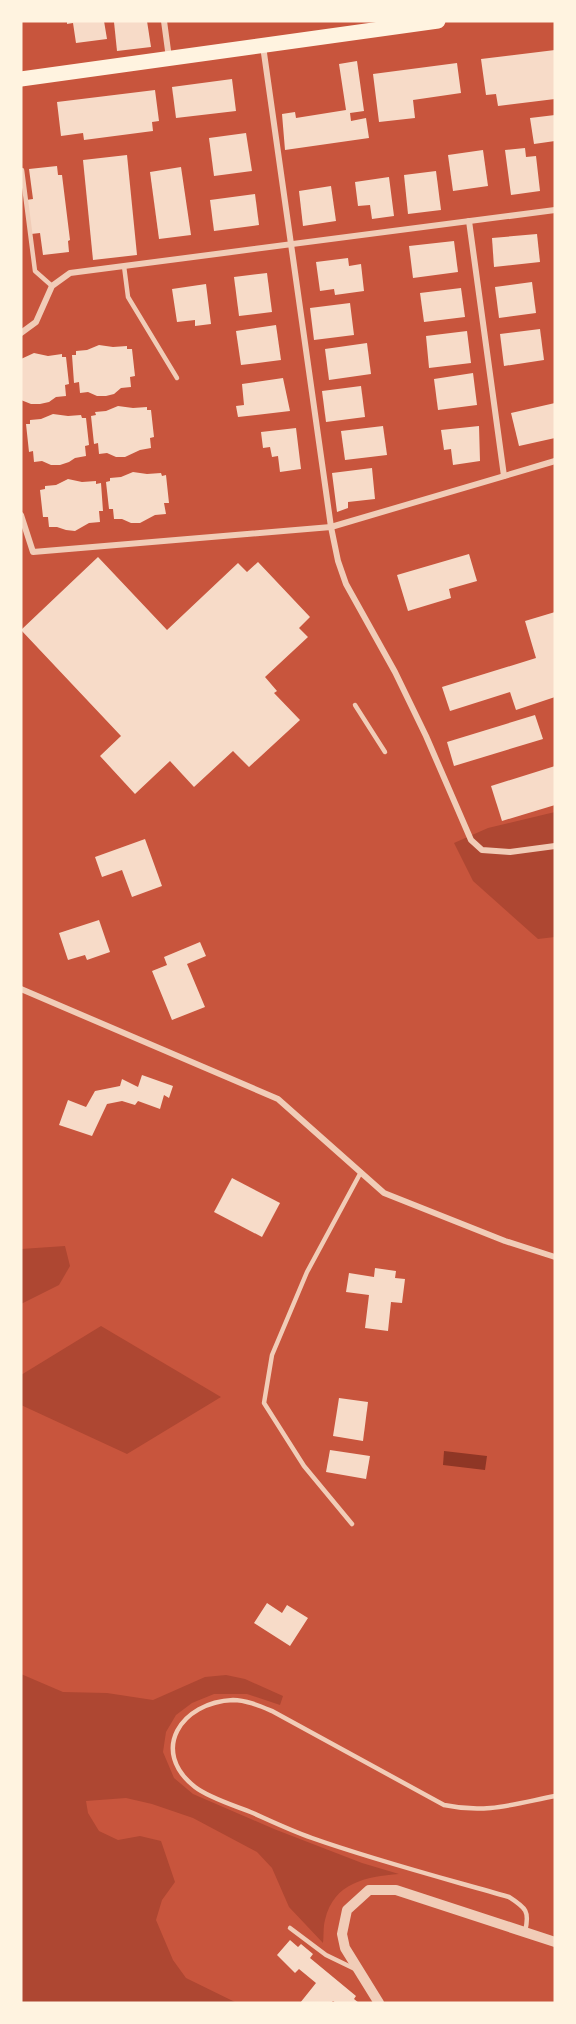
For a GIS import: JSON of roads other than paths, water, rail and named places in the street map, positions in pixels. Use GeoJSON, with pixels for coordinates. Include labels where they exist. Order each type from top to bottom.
{"type":"FeatureCollection","features":[{"type":"Feature","properties":{"kind":"main road"},"geometry":{"type":"LineString","coordinates":[[21,79],[438,21]]}},
{"type":"Feature","properties":{"kind":"street"},"geometry":{"type":"LineString","coordinates":[[164,21],[169,58]]}},
{"type":"Feature","properties":{"kind":"street"},"geometry":{"type":"LineString","coordinates":[[263,46],[331,527],[338,561],[346,584],[395,672],[426,736],[471,840],[482,850],[510,852],[555,846]]}},
{"type":"Feature","properties":{"kind":"street"},"geometry":{"type":"LineString","coordinates":[[21,333],[36,322],[52,286],[70,273],[555,210]]}},
{"type":"Feature","properties":{"kind":"street"},"geometry":{"type":"LineString","coordinates":[[469,221],[504,476]]}},
{"type":"Feature","properties":{"kind":"street"},"geometry":{"type":"LineString","coordinates":[[21,515],[33,552],[331,527],[555,461]]}},
{"type":"Feature","properties":{"kind":"street"},"geometry":{"type":"LineString","coordinates":[[21,989],[278,1099],[384,1193],[505,1241],[555,1257]]}},
{"type":"Feature","properties":{"kind":"street"},"geometry":{"type":"LineString","coordinates":[[379,2003],[345,1948],[342,1934],[348,1910],[369,1890],[396,1890],[555,1942]]}},
{"type":"Feature","properties":{"kind":"lane"},"geometry":{"type":"LineString","coordinates":[[22,170],[35,271],[52,286]]}},
{"type":"Feature","properties":{"kind":"lane"},"geometry":{"type":"LineString","coordinates":[[124,266],[128,297],[177,378]]}},
{"type":"Feature","properties":{"kind":"lane"},"geometry":{"type":"LineString","coordinates":[[355,705],[385,752]]}},
{"type":"Feature","properties":{"kind":"lane"},"geometry":{"type":"LineString","coordinates":[[352,1524],[304,1466],[264,1403],[272,1355],[307,1272],[361,1172]]}},
{"type":"Feature","properties":{"kind":"lane"},"geometry":{"type":"LineString","coordinates":[[525,1932],[528,1918],[524,1907],[509,1898],[311,1838],[198,1790],[180,1774],[172,1755],[175,1735],[186,1717],[205,1705],[234,1700],[255,1704],[272,1711],[444,1805],[487,1810],[555,1796]]}},
{"type":"Feature","properties":{"kind":"lane"},"geometry":{"type":"LineString","coordinates":[[290,1928],[326,1955],[358,1970]]}}]}
